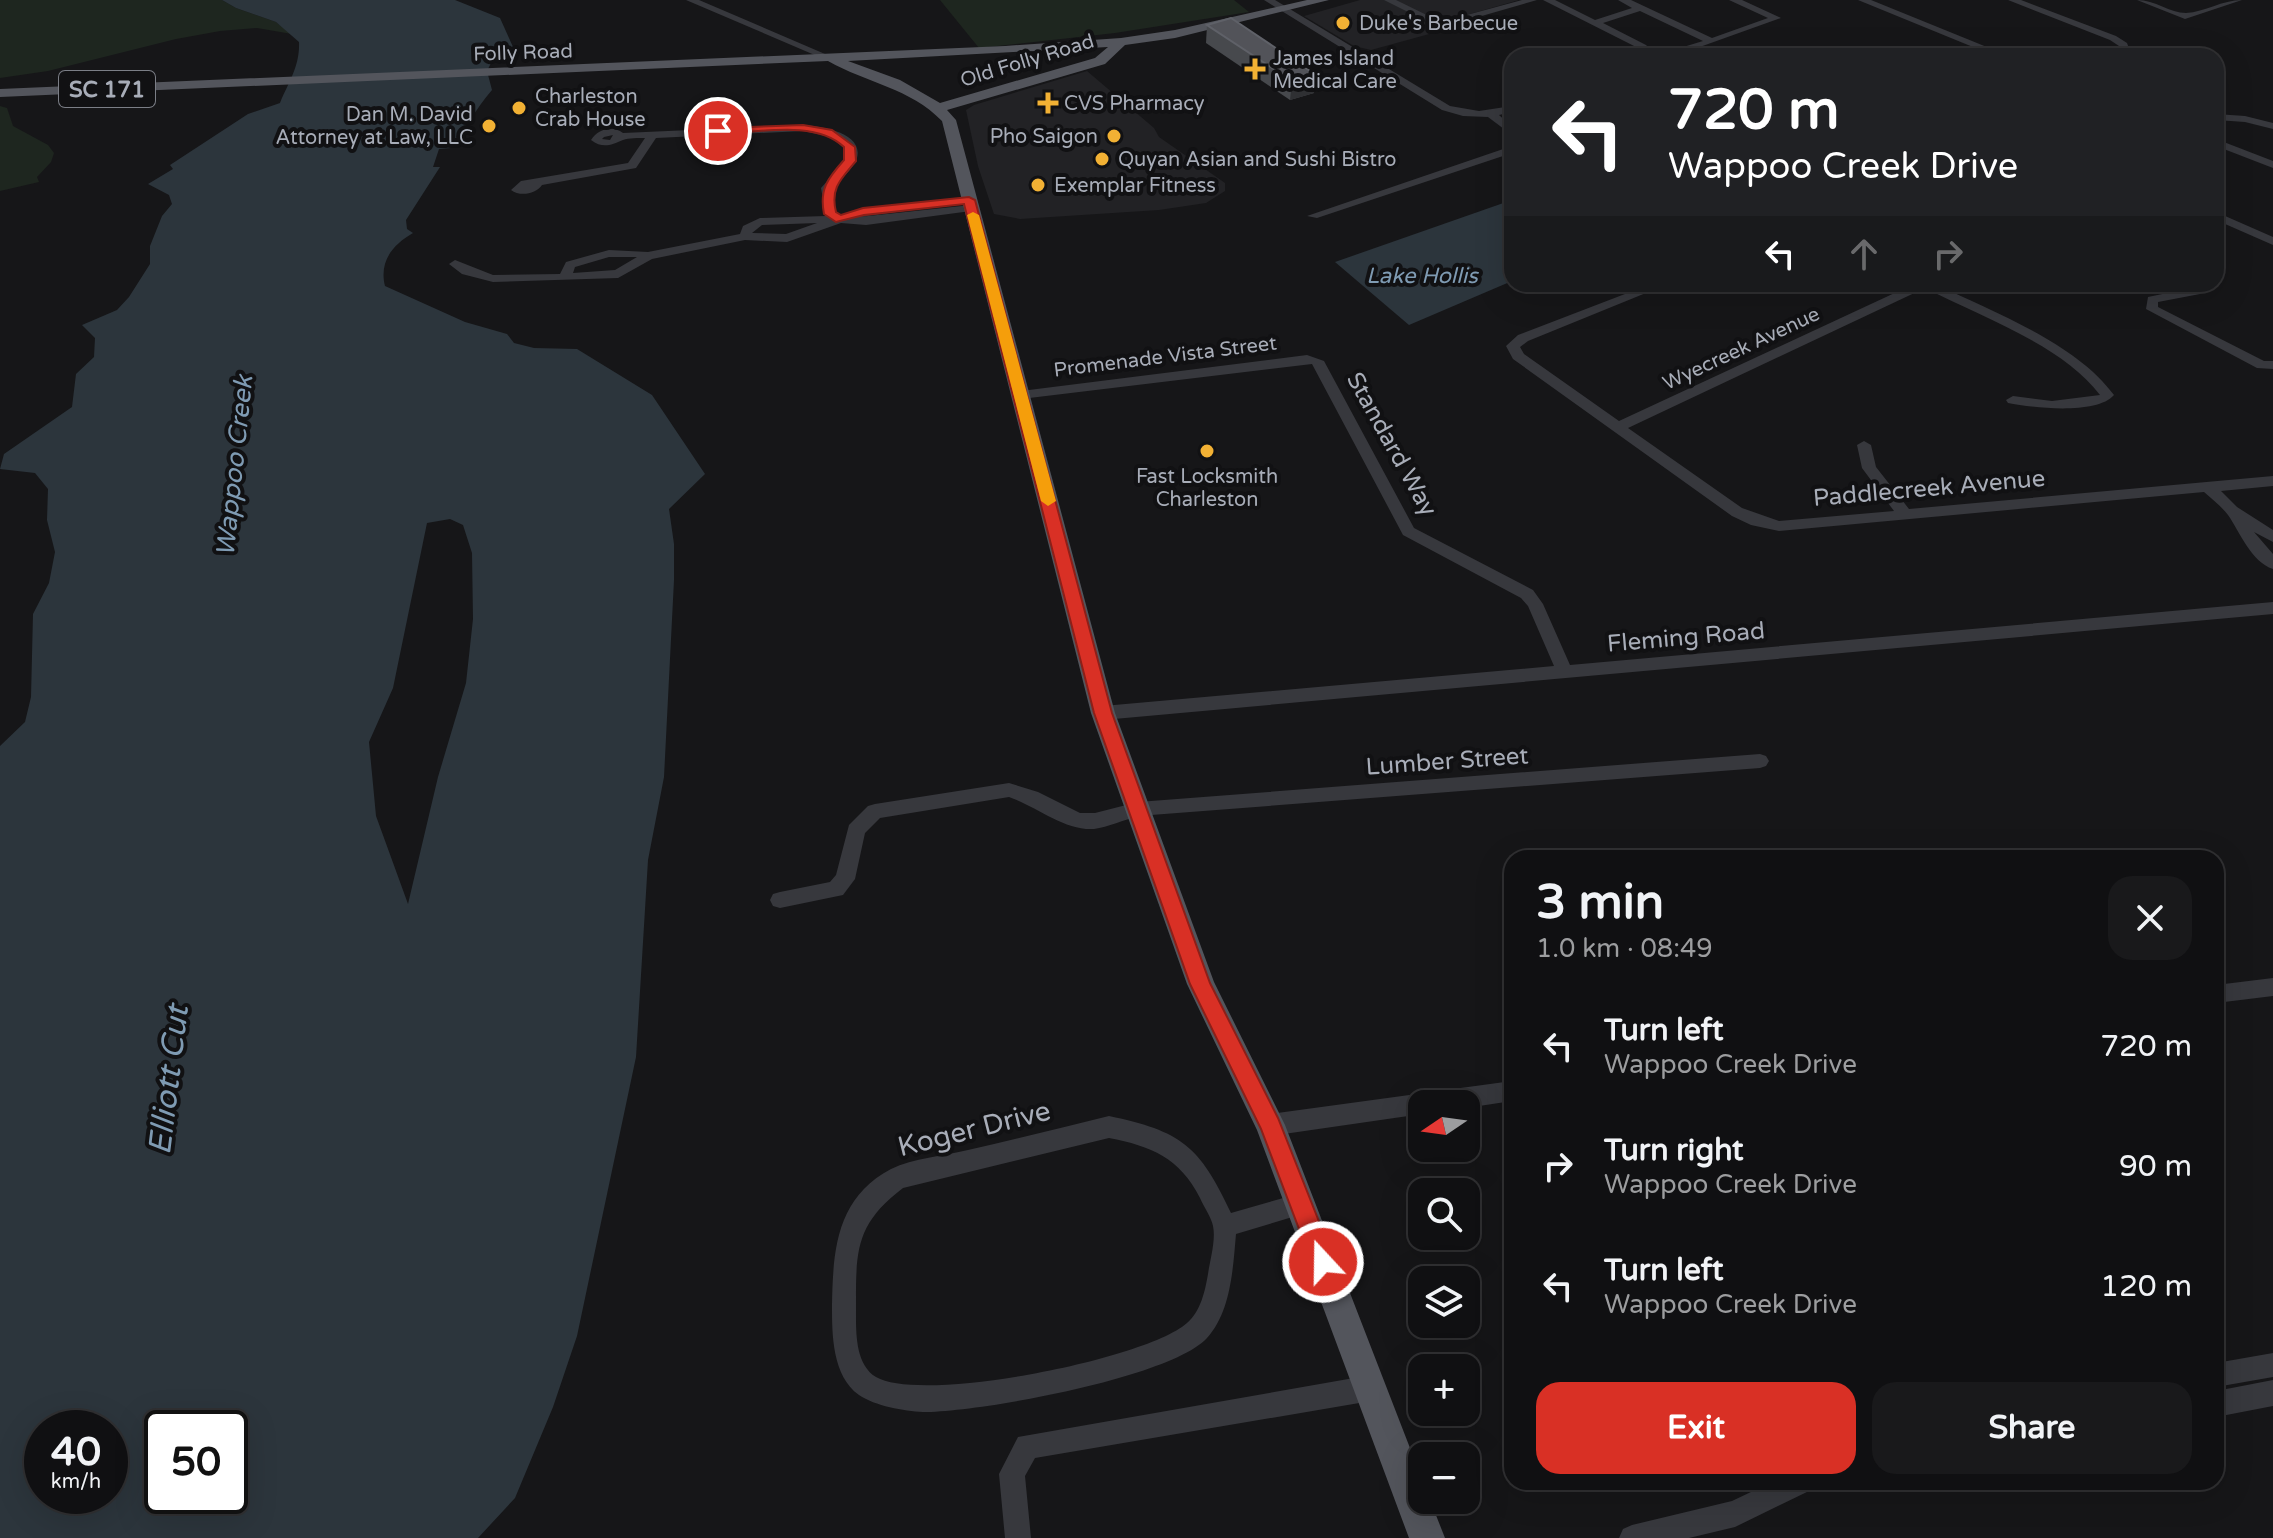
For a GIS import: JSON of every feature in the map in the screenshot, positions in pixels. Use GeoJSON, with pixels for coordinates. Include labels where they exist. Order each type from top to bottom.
{"type":"FeatureCollection","features":[{"type":"Feature","properties":{"kind":"main road","name":"Folly Road"},"geometry":{"type":"LineString","coordinates":[[0,93],[748,64],[1121,42],[1175,34],[1323,0]]}},
{"type":"Feature","properties":{"kind":"main road"},"geometry":{"type":"LineString","coordinates":[[748,64],[783,56],[793,48],[791,42]]}},
{"type":"Feature","properties":{"kind":"main road","name":"Folly Road"},"geometry":{"type":"LineString","coordinates":[[834,60],[857,63],[1035,54],[1105,48],[1121,42]]}},
{"type":"Feature","properties":{"kind":"main road","name":"Old Folly Road"},"geometry":{"type":"LineString","coordinates":[[939,108],[1100,61],[1121,42]]}},
{"type":"Feature","properties":{"kind":"main road"},"geometry":{"type":"LineString","coordinates":[[1035,54],[1080,58],[1080,63],[1071,70]]}},
{"type":"Feature","properties":{"kind":"main road"},"geometry":{"type":"LineString","coordinates":[[834,60],[907,89],[939,108],[949,120],[957,141],[970,204],[1103,713],[1201,984],[1270,1125],[1427,1538]]}},
{"type":"Feature","properties":{"kind":"street"},"geometry":{"type":"LineString","coordinates":[[691,0],[834,60]]}},
{"type":"Feature","properties":{"kind":"street"},"geometry":{"type":"LineString","coordinates":[[1269,0],[1446,108],[1492,115],[1504,111]]}},
{"type":"Feature","properties":{"kind":"street"},"geometry":{"type":"LineString","coordinates":[[1389,0],[1440,25],[1532,0]]}},
{"type":"Feature","properties":{"kind":"street"},"geometry":{"type":"LineString","coordinates":[[1548,0],[1644,48]]}},
{"type":"Feature","properties":{"kind":"street"},"geometry":{"type":"LineString","coordinates":[[1623,0],[1712,41]]}},
{"type":"Feature","properties":{"kind":"street"},"geometry":{"type":"LineString","coordinates":[[1689,48],[1776,18],[1734,0]]}},
{"type":"Feature","properties":{"kind":"street"},"geometry":{"type":"LineString","coordinates":[[1863,0],[1984,48]]}},
{"type":"Feature","properties":{"kind":"street"},"geometry":{"type":"LineString","coordinates":[[1882,7],[1903,0]]}},
{"type":"Feature","properties":{"kind":"street"},"geometry":{"type":"LineString","coordinates":[[2013,0],[2113,38],[2124,48]]}},
{"type":"Feature","properties":{"kind":"street"},"geometry":{"type":"LineString","coordinates":[[2142,0],[2185,16],[2237,0]]}},
{"type":"Feature","properties":{"kind":"street"},"geometry":{"type":"LineString","coordinates":[[1595,23],[1640,8]]}},
{"type":"Feature","properties":{"kind":"street"},"geometry":{"type":"LineString","coordinates":[[1492,115],[1504,125]]}},
{"type":"Feature","properties":{"kind":"street"},"geometry":{"type":"LineString","coordinates":[[2224,118],[2273,126]]}},
{"type":"Feature","properties":{"kind":"street"},"geometry":{"type":"LineString","coordinates":[[621,136],[803,128],[829,132],[849,145],[852,154],[850,161],[827,188],[830,214],[840,219]]}},
{"type":"Feature","properties":{"kind":"street"},"geometry":{"type":"LineString","coordinates":[[536,183],[632,166],[653,134]]}},
{"type":"Feature","properties":{"kind":"street"},"geometry":{"type":"LineString","coordinates":[[2224,145],[2273,165]]}},
{"type":"Feature","properties":{"kind":"street"},"geometry":{"type":"LineString","coordinates":[[1313,216],[1504,152]]}},
{"type":"Feature","properties":{"kind":"street"},"geometry":{"type":"LineString","coordinates":[[455,264],[464,272],[486,278],[618,274],[648,256],[745,236],[747,229],[760,222],[840,219],[863,212],[970,204]]}},
{"type":"Feature","properties":{"kind":"street"},"geometry":{"type":"LineString","coordinates":[[2224,220],[2273,241]]}},
{"type":"Feature","properties":{"kind":"street"},"geometry":{"type":"LineString","coordinates":[[565,277],[570,265],[602,255],[630,252],[648,256]]}},
{"type":"Feature","properties":{"kind":"street","name":"Paddlecreek Avenue"},"geometry":{"type":"LineString","coordinates":[[1641,292],[1523,338],[1513,346],[1518,356],[1737,512],[1756,521],[1779,526],[2273,481]]}},
{"type":"Feature","properties":{"kind":"street","name":"Wyecreek Avenue"},"geometry":{"type":"LineString","coordinates":[[1619,427],[1908,292]]}},
{"type":"Feature","properties":{"kind":"street"},"geometry":{"type":"LineString","coordinates":[[1940,292],[2068,358],[2093,376],[2107,395],[2102,400],[2052,405],[2013,400]]}},
{"type":"Feature","properties":{"kind":"street"},"geometry":{"type":"LineString","coordinates":[[2191,292],[2152,300],[2152,309],[2267,365],[2249,378]]}},
{"type":"Feature","properties":{"kind":"street","name":"Promenade Vista Street"},"geometry":{"type":"LineString","coordinates":[[1021,395],[1315,360]]}},
{"type":"Feature","properties":{"kind":"street","name":"Standard Way"},"geometry":{"type":"LineString","coordinates":[[1315,360],[1321,364],[1408,531],[1527,594],[1535,604],[1564,671]]}},
{"type":"Feature","properties":{"kind":"street"},"geometry":{"type":"LineString","coordinates":[[1864,445],[1869,468],[1905,515]]}},
{"type":"Feature","properties":{"kind":"street"},"geometry":{"type":"LineString","coordinates":[[2208,487],[2232,510],[2273,537]]}},
{"type":"Feature","properties":{"kind":"street"},"geometry":{"type":"LineString","coordinates":[[2232,510],[2245,533],[2273,564]]}},
{"type":"Feature","properties":{"kind":"street","name":"Fleming Road"},"geometry":{"type":"LineString","coordinates":[[1103,713],[2273,608]]}},
{"type":"Feature","properties":{"kind":"street","name":"Lumber Street"},"geometry":{"type":"LineString","coordinates":[[780,900],[836,889],[845,879],[856,830],[875,811],[1009,790],[1032,797],[1078,820],[1095,821],[1138,809],[1760,761]]}},
{"type":"Feature","properties":{"kind":"street"},"geometry":{"type":"LineString","coordinates":[[2224,993],[2273,987]]}},
{"type":"Feature","properties":{"kind":"street"},"geometry":{"type":"LineString","coordinates":[[1270,1125],[1504,1092]]}},
{"type":"Feature","properties":{"kind":"street","name":"Koger Drive"},"geometry":{"type":"LineString","coordinates":[[1109,1127],[1142,1132],[1191,1159],[1225,1226],[1212,1302],[1196,1331],[1157,1353],[1040,1387],[921,1399],[869,1387],[848,1365],[843,1261],[847,1233],[875,1194],[898,1178],[1109,1127]]}},
{"type":"Feature","properties":{"kind":"street"},"geometry":{"type":"LineString","coordinates":[[1225,1226],[1301,1204]]}},
{"type":"Feature","properties":{"kind":"street"},"geometry":{"type":"LineString","coordinates":[[2224,1374],[2273,1365]]}},
{"type":"Feature","properties":{"kind":"street"},"geometry":{"type":"LineString","coordinates":[[1018,1538],[1012,1474],[1027,1446],[1371,1388]]}},
{"type":"Feature","properties":{"kind":"street"},"geometry":{"type":"LineString","coordinates":[[2224,1402],[2273,1393]]}},
{"type":"Feature","properties":{"kind":"street"},"geometry":{"type":"LineString","coordinates":[[1632,1538],[1735,1514],[1784,1490]]}},
{"type":"Feature","properties":{"kind":"shaded area"},"geometry":{"type":"Polygon","coordinates":[[[0,0],[222,0],[276,22],[292,34],[257,28],[220,31],[48,71],[0,78],[0,0]]]}},
{"type":"Feature","properties":{"kind":"shaded area"},"geometry":{"type":"Polygon","coordinates":[[[940,0],[1234,0],[1249,12],[1115,33],[979,48],[940,0]]]}},
{"type":"Feature","properties":{"kind":"shaded area"},"geometry":{"type":"Polygon","coordinates":[[[1360,0],[1519,0],[1428,26],[1433,33],[1371,50],[1354,46],[1304,16],[1360,0]]]}},
{"type":"Feature","properties":{"kind":"shaded area"},"geometry":{"type":"Polygon","coordinates":[[[1087,71],[1154,128],[1159,137],[1225,183],[1225,191],[1206,203],[1159,210],[1020,219],[994,214],[978,166],[966,110],[1087,71]]]}},
{"type":"Feature","properties":{"kind":"shaded area"},"geometry":{"type":"Polygon","coordinates":[[[0,106],[7,108],[13,126],[48,145],[54,153],[51,162],[37,177],[39,182],[0,191],[0,106]]]}},
{"type":"Feature","properties":{"kind":"water"},"geometry":{"type":"Polygon","coordinates":[[[222,0],[455,0],[500,18],[513,47],[493,59],[487,71],[492,90],[451,148],[439,149],[433,167],[440,167],[406,220],[407,229],[413,233],[393,249],[386,262],[385,286],[465,322],[507,334],[514,343],[534,348],[577,349],[652,395],[705,474],[669,509],[674,544],[674,580],[664,777],[648,860],[636,1057],[577,1336],[553,1407],[515,1498],[478,1538],[0,1538],[0,746],[25,722],[31,697],[33,614],[49,583],[55,552],[47,520],[48,489],[35,473],[0,469],[4,454],[72,407],[76,374],[94,357],[95,338],[82,325],[117,310],[150,264],[150,246],[162,216],[172,204],[169,195],[148,184],[173,169],[170,165],[248,114],[280,103],[296,66],[299,42],[276,22],[222,0]],[[450,519],[427,523],[393,688],[369,742],[376,816],[408,904],[438,777],[466,683],[473,619],[472,553],[463,525],[450,519]]]}},
{"type":"Feature","properties":{"kind":"water","name":"Lake Hollis"},"geometry":{"type":"Polygon","coordinates":[[[1504,203],[1504,284],[1409,325],[1335,262],[1504,203]]]}},
{"type":"Feature","properties":{"kind":"building"},"geometry":{"type":"Polygon","coordinates":[[[1231,18],[1316,75],[1292,81],[1207,25],[1231,18]]]}},
{"type":"Feature","properties":{"kind":"slow traffic"},"geometry":{"type":"LineString","coordinates":[[973,215],[1048,501]]}},
{"type":"Feature","properties":{"kind":"place","name":"Duke's Barbecue"},"geometry":{"type":"Point","coordinates":[1343,23]}},
{"type":"Feature","properties":{"kind":"place","name":"James Island Medical Care"},"geometry":{"type":"Point","coordinates":[1255,69]}},
{"type":"Feature","properties":{"kind":"place","name":"CVS Pharmacy"},"geometry":{"type":"Point","coordinates":[1048,103]}},
{"type":"Feature","properties":{"kind":"place","name":"Charleston Crab House"},"geometry":{"type":"Point","coordinates":[519,108]}},
{"type":"Feature","properties":{"kind":"place","name":"Dan M. David Attorney at Law, LLC"},"geometry":{"type":"Point","coordinates":[489,126]}},
{"type":"Feature","properties":{"kind":"place","name":"Pho Saigon"},"geometry":{"type":"Point","coordinates":[1114,136]}},
{"type":"Feature","properties":{"kind":"place","name":"Quyan Asian and Sushi Bistro"},"geometry":{"type":"Point","coordinates":[1102,159]}},
{"type":"Feature","properties":{"kind":"place","name":"Exemplar Fitness"},"geometry":{"type":"Point","coordinates":[1038,185]}},
{"type":"Feature","properties":{"kind":"place","name":"Fast Locksmith Charleston"},"geometry":{"type":"Point","coordinates":[1207,451]}},
{"type":"Feature","properties":{"kind":"route"},"geometry":{"type":"LineString","coordinates":[[718,131],[818,129],[843,140],[850,147],[850,161],[832,180],[826,197],[830,214],[840,219],[863,212],[969,200],[1103,713],[1201,984],[1270,1125],[1323,1262]]}},
{"type":"Feature","properties":{"kind":"water label","name":"Wappoo Creek"},"geometry":{"type":"Point","coordinates":[234,466]}},
{"type":"Feature","properties":{"kind":"water label","name":"Elliott Cut"},"geometry":{"type":"Point","coordinates":[168,1080]}}]}
